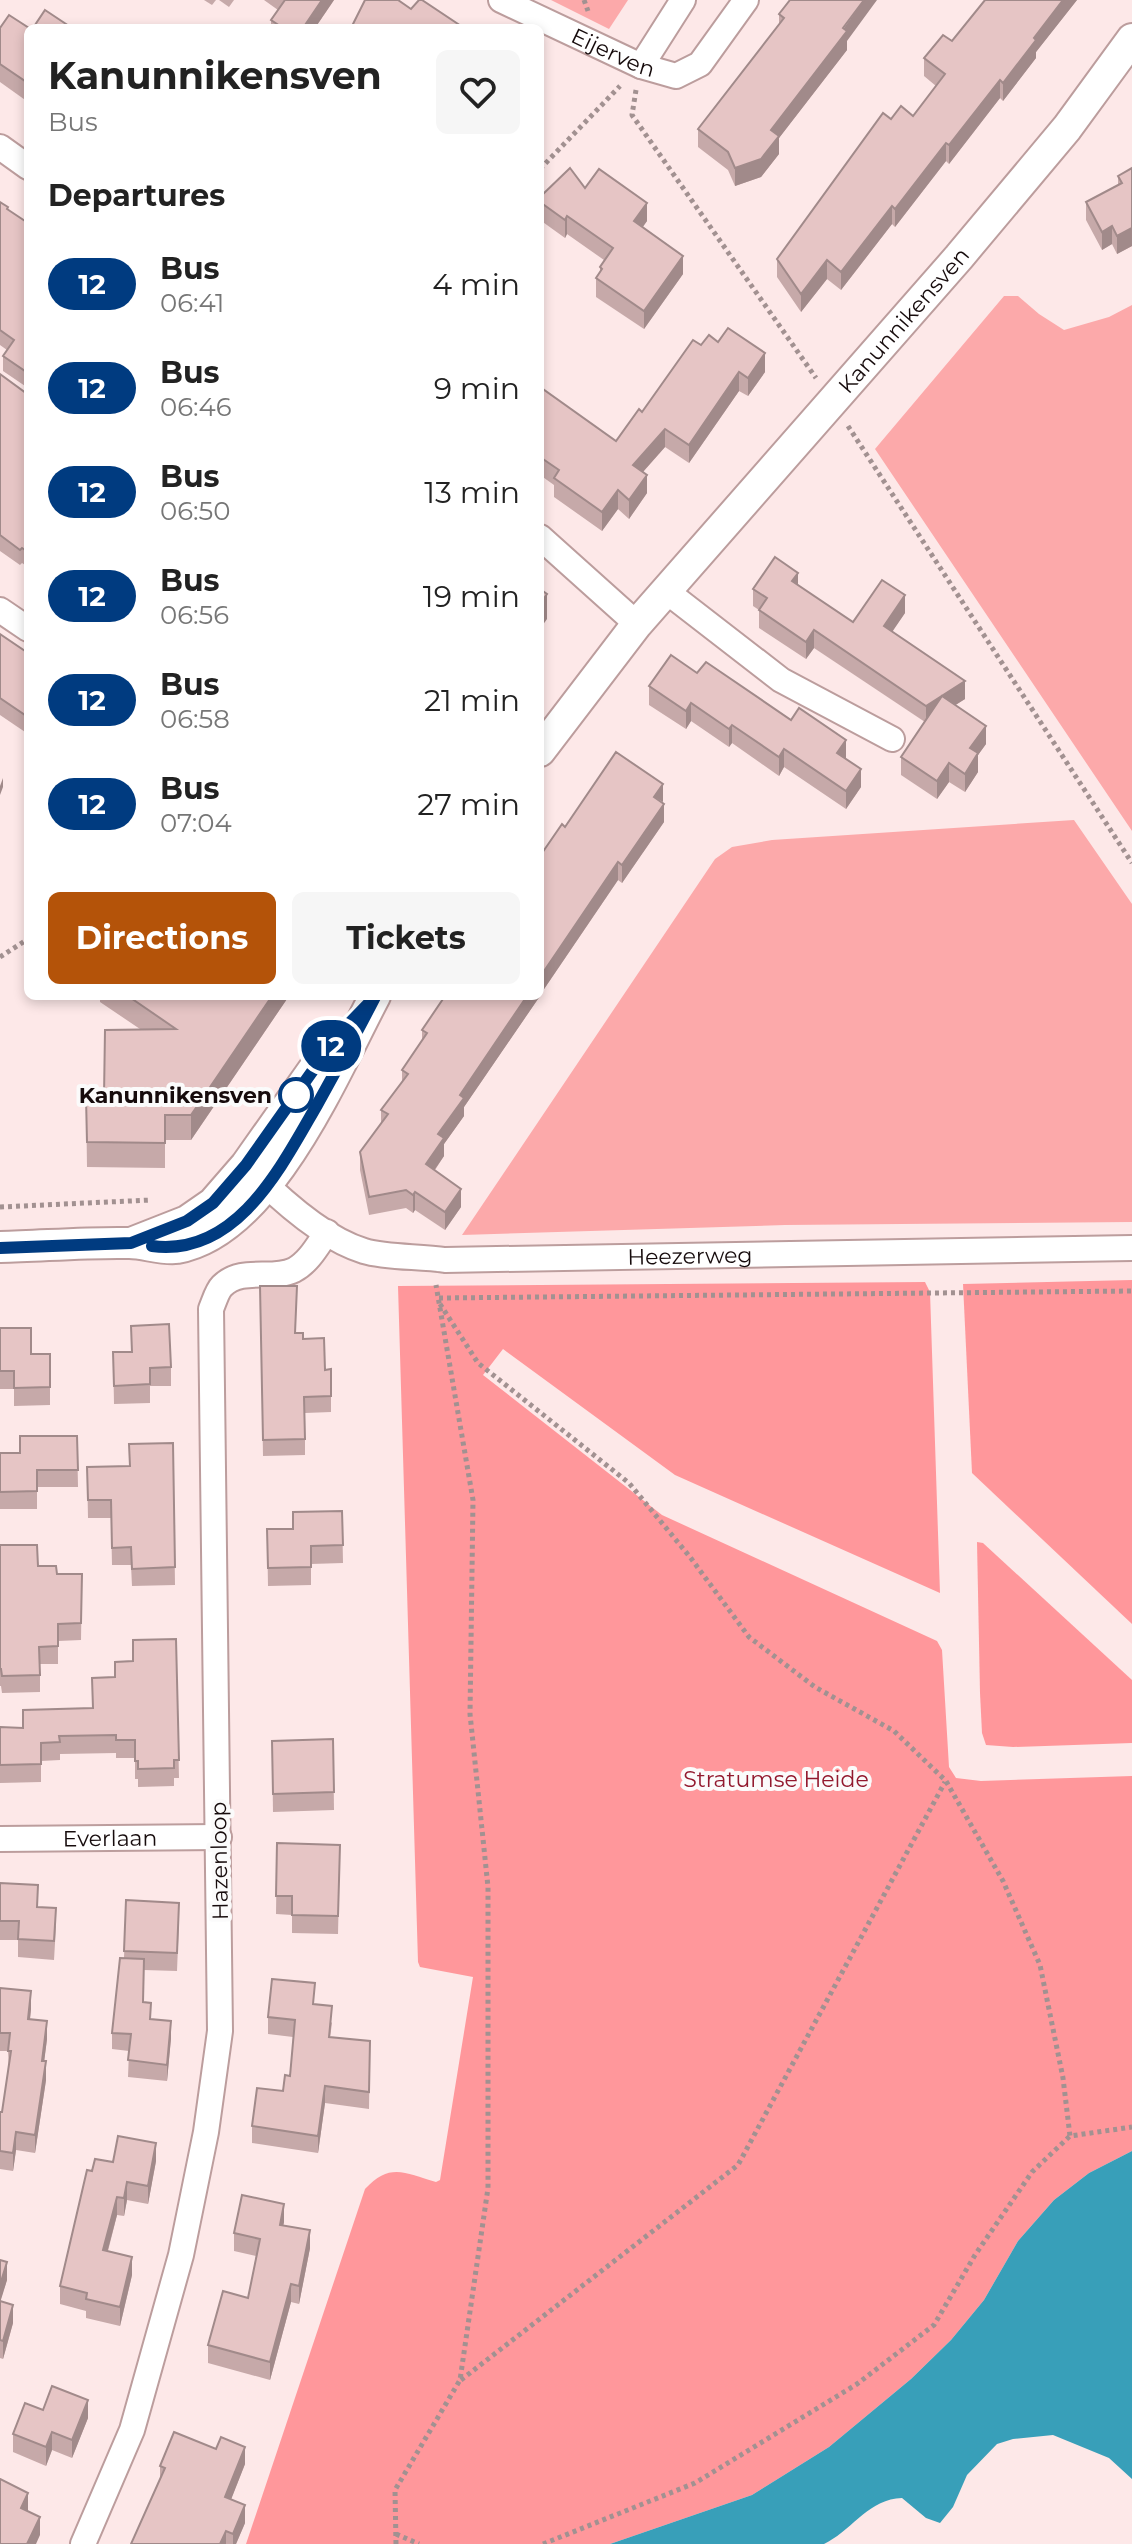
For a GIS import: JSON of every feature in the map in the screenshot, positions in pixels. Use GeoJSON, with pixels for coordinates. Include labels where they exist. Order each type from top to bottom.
{"type":"FeatureCollection","features":[{"type":"Feature","properties":{"kind":"street","name":"Eijerven"},"geometry":{"type":"LineString","coordinates":[[501,0],[641,66],[676,76],[700,64],[746,0]]}},
{"type":"Feature","properties":{"kind":"street"},"geometry":{"type":"LineString","coordinates":[[641,66],[683,0]]}},
{"type":"Feature","properties":{"kind":"street","name":"Kanunnikensven"},"geometry":{"type":"LineString","coordinates":[[544,746],[637,624],[959,257],[1067,128],[1132,39]]}},
{"type":"Feature","properties":{"kind":"street"},"geometry":{"type":"LineString","coordinates":[[0,147],[24,164]]}},
{"type":"Feature","properties":{"kind":"street"},"geometry":{"type":"LineString","coordinates":[[544,541],[637,624]]}},
{"type":"Feature","properties":{"kind":"street"},"geometry":{"type":"LineString","coordinates":[[666,591],[781,680],[892,739]]}},
{"type":"Feature","properties":{"kind":"street"},"geometry":{"type":"LineString","coordinates":[[0,610],[24,626]]}},
{"type":"Feature","properties":{"kind":"street"},"geometry":{"type":"LineString","coordinates":[[0,1247],[131,1243],[187,1221],[257,1175],[338,1035],[372,1000]]}},
{"type":"Feature","properties":{"kind":"street","name":"Heezerweg"},"geometry":{"type":"LineString","coordinates":[[257,1175],[292,1209],[364,1251],[445,1260],[1132,1248]]}},
{"type":"Feature","properties":{"kind":"street","name":"Hazenloop"},"geometry":{"type":"LineString","coordinates":[[83,2544],[132,2430],[181,2255],[206,2132],[220,2031],[211,1309],[221,1286],[235,1279],[251,1274],[285,1274],[296,1269],[305,1262],[327,1232]]}},
{"type":"Feature","properties":{"kind":"street","name":"Everlaan"},"geometry":{"type":"LineString","coordinates":[[0,1839],[219,1837]]}},
{"type":"Feature","properties":{"kind":"path"},"geometry":{"type":"LineString","coordinates":[[544,165],[641,66]]}},
{"type":"Feature","properties":{"kind":"path"},"geometry":{"type":"LineString","coordinates":[[641,66],[632,115],[832,401],[1132,863]]}},
{"type":"Feature","properties":{"kind":"path"},"geometry":{"type":"LineString","coordinates":[[0,957],[24,942]]}},
{"type":"Feature","properties":{"kind":"path"},"geometry":{"type":"LineString","coordinates":[[0,1207],[162,1199]]}},
{"type":"Feature","properties":{"kind":"path"},"geometry":{"type":"LineString","coordinates":[[439,1298],[1132,1291]]}},
{"type":"Feature","properties":{"kind":"path"},"geometry":{"type":"LineString","coordinates":[[460,2380],[488,2188],[488,1887],[470,1714],[473,1500],[440,1304],[478,1363],[629,1483],[690,1557],[749,1637],[815,1687],[894,1731],[946,1781],[1003,1881],[1040,1965],[1063,2078],[1070,2136]]}},
{"type":"Feature","properties":{"kind":"path"},"geometry":{"type":"LineString","coordinates":[[396,2544],[395,2490],[460,2380],[738,2165],[946,1781]]}},
{"type":"Feature","properties":{"kind":"path"},"geometry":{"type":"LineString","coordinates":[[543,2544],[695,2483],[857,2384],[934,2325],[975,2255],[1032,2172],[1070,2136],[1132,2127]]}},
{"type":"Feature","properties":{"kind":"path"},"geometry":{"type":"LineString","coordinates":[[396,2534],[419,2544]]}},
{"type":"Feature","properties":{"kind":"shaded area"},"geometry":{"type":"Polygon","coordinates":[[[551,0],[628,0],[609,29],[551,0]]]}},
{"type":"Feature","properties":{"kind":"shaded area"},"geometry":{"type":"Polygon","coordinates":[[[1004,296],[1018,296],[1064,330],[1109,317],[1132,305],[1132,831],[875,449],[1004,296]]]}},
{"type":"Feature","properties":{"kind":"shaded area"},"geometry":{"type":"Polygon","coordinates":[[[1074,820],[1132,904],[1132,1222],[785,1225],[462,1235],[715,859],[732,847],[772,840],[1074,820]]]}},
{"type":"Feature","properties":{"kind":"green space"},"geometry":{"type":"Polygon","coordinates":[[[1132,1280],[1132,1624],[972,1473],[963,1284],[1132,1280]]]}},
{"type":"Feature","properties":{"kind":"green space","name":"Stratumse Heide"},"geometry":{"type":"Polygon","coordinates":[[[925,1282],[930,1292],[940,1593],[675,1475],[503,1349],[483,1375],[662,1515],[937,1641],[942,1650],[949,1767],[956,1778],[981,1781],[1132,1776],[1132,2151],[1089,2173],[1054,2200],[1018,2241],[984,2300],[951,2340],[911,2379],[829,2447],[752,2495],[610,2544],[246,2544],[365,2189],[382,2175],[398,2172],[436,2182],[440,2180],[473,1977],[420,1967],[418,1962],[398,1286],[925,1282]]]}},
{"type":"Feature","properties":{"kind":"green space"},"geometry":{"type":"Polygon","coordinates":[[[977,1542],[983,1543],[1132,1680],[1132,1743],[986,1745],[982,1733],[980,1693],[977,1542]]]}},
{"type":"Feature","properties":{"kind":"water"},"geometry":{"type":"Polygon","coordinates":[[[1132,2151],[1132,2479],[1109,2458],[1053,2435],[1013,2439],[997,2444],[967,2475],[953,2507],[940,2523],[926,2518],[902,2498],[870,2509],[824,2544],[610,2544],[752,2495],[829,2447],[911,2379],[951,2340],[984,2300],[1018,2241],[1054,2200],[1089,2173],[1132,2151]]]}},
{"type":"Feature","properties":{"kind":"building"},"geometry":{"type":"Polygon","coordinates":[[[285,0],[322,0],[306,24],[277,24],[271,20],[285,0]]]}},
{"type":"Feature","properties":{"kind":"building"},"geometry":{"type":"Polygon","coordinates":[[[365,0],[398,0],[411,9],[422,0],[458,24],[353,24],[365,0]]]}},
{"type":"Feature","properties":{"kind":"building"},"geometry":{"type":"Polygon","coordinates":[[[790,0],[864,0],[843,28],[847,31],[771,130],[779,136],[761,159],[735,168],[728,152],[698,129],[784,18],[779,14],[790,0]]]}},
{"type":"Feature","properties":{"kind":"building"},"geometry":{"type":"Polygon","coordinates":[[[985,0],[1063,0],[1003,83],[1000,80],[895,209],[892,206],[841,272],[827,260],[801,294],[777,259],[883,113],[891,119],[901,106],[913,116],[945,74],[924,58],[943,35],[952,41],[985,0]]]}},
{"type":"Feature","properties":{"kind":"building"},"geometry":{"type":"Polygon","coordinates":[[[45,10],[66,24],[36,24],[45,10]]]}},
{"type":"Feature","properties":{"kind":"building"},"geometry":{"type":"Polygon","coordinates":[[[9,15],[24,25],[24,80],[0,64],[0,28],[9,15]]]}},
{"type":"Feature","properties":{"kind":"building"},"geometry":{"type":"Polygon","coordinates":[[[570,168],[585,188],[599,169],[647,203],[634,221],[683,256],[644,311],[596,278],[613,248],[567,216],[565,220],[544,205],[544,193],[570,168]]]}},
{"type":"Feature","properties":{"kind":"building"},"geometry":{"type":"Polygon","coordinates":[[[1132,168],[1132,228],[1117,236],[1112,226],[1102,232],[1086,202],[1122,183],[1118,176],[1132,168]]]}},
{"type":"Feature","properties":{"kind":"building"},"geometry":{"type":"Polygon","coordinates":[[[0,202],[24,220],[24,370],[3,356],[14,340],[0,330],[0,202]]]}},
{"type":"Feature","properties":{"kind":"building"},"geometry":{"type":"Polygon","coordinates":[[[728,328],[765,353],[748,378],[739,372],[689,445],[665,429],[633,465],[647,475],[629,500],[618,490],[602,512],[554,478],[559,470],[544,460],[544,390],[616,441],[639,409],[642,412],[693,340],[701,345],[709,335],[718,342],[728,328]]]}},
{"type":"Feature","properties":{"kind":"building"},"geometry":{"type":"Polygon","coordinates":[[[0,374],[24,392],[24,549],[20,550],[0,535],[0,374]]]}},
{"type":"Feature","properties":{"kind":"building"},"geometry":{"type":"Polygon","coordinates":[[[775,557],[798,573],[792,581],[853,622],[882,580],[905,595],[884,626],[965,681],[926,706],[814,630],[806,642],[759,610],[767,598],[753,589],[775,557]]]}},
{"type":"Feature","properties":{"kind":"building"},"geometry":{"type":"Polygon","coordinates":[[[0,634],[24,650],[24,714],[0,698],[0,634]]]}},
{"type":"Feature","properties":{"kind":"building"},"geometry":{"type":"Polygon","coordinates":[[[671,655],[697,673],[706,662],[791,720],[799,708],[846,740],[837,753],[861,769],[846,791],[784,749],[779,757],[732,725],[729,729],[691,703],[686,711],[649,686],[671,655]]]}},
{"type":"Feature","properties":{"kind":"building"},"geometry":{"type":"Polygon","coordinates":[[[942,696],[986,726],[970,748],[978,753],[965,774],[949,763],[937,781],[901,757],[942,696]]]}},
{"type":"Feature","properties":{"kind":"building"},"geometry":{"type":"Polygon","coordinates":[[[616,752],[663,784],[654,797],[664,804],[622,865],[618,862],[544,971],[544,850],[562,824],[565,827],[616,752]]]}},
{"type":"Feature","properties":{"kind":"building"},"geometry":{"type":"Polygon","coordinates":[[[134,1000],[269,1000],[191,1115],[165,1115],[165,1143],[87,1142],[86,1097],[104,1096],[105,1030],[176,1029],[134,1000]]]}},
{"type":"Feature","properties":{"kind":"building"},"geometry":{"type":"Polygon","coordinates":[[[442,1000],[524,1000],[460,1095],[464,1098],[438,1134],[444,1138],[426,1164],[461,1189],[445,1212],[415,1192],[413,1195],[406,1190],[369,1197],[360,1152],[388,1114],[381,1110],[408,1074],[402,1070],[427,1033],[422,1030],[442,1000]]]}},
{"type":"Feature","properties":{"kind":"building"},"geometry":{"type":"Polygon","coordinates":[[[260,1286],[297,1286],[295,1333],[303,1333],[303,1339],[324,1338],[325,1370],[331,1369],[331,1396],[304,1397],[305,1439],[263,1440],[260,1286]]]}},
{"type":"Feature","properties":{"kind":"building"},"geometry":{"type":"Polygon","coordinates":[[[169,1324],[171,1367],[150,1368],[150,1384],[114,1386],[113,1352],[132,1352],[131,1326],[169,1324]]]}},
{"type":"Feature","properties":{"kind":"building"},"geometry":{"type":"Polygon","coordinates":[[[0,1328],[31,1328],[31,1354],[50,1354],[50,1387],[14,1388],[14,1371],[0,1371],[0,1328]]]}},
{"type":"Feature","properties":{"kind":"building"},"geometry":{"type":"Polygon","coordinates":[[[20,1436],[77,1436],[78,1470],[37,1470],[37,1491],[0,1492],[0,1453],[20,1453],[20,1436]]]}},
{"type":"Feature","properties":{"kind":"building"},"geometry":{"type":"Polygon","coordinates":[[[173,1443],[175,1567],[132,1569],[131,1547],[112,1548],[111,1500],[88,1500],[87,1467],[130,1466],[129,1444],[173,1443]]]}},
{"type":"Feature","properties":{"kind":"building"},"geometry":{"type":"Polygon","coordinates":[[[342,1511],[343,1545],[311,1546],[311,1567],[268,1568],[267,1529],[293,1529],[293,1512],[342,1511]]]}},
{"type":"Feature","properties":{"kind":"building"},"geometry":{"type":"Polygon","coordinates":[[[0,1545],[37,1545],[38,1566],[56,1566],[57,1574],[82,1574],[81,1623],[58,1624],[58,1646],[39,1647],[40,1675],[2,1676],[0,1545]]]}},
{"type":"Feature","properties":{"kind":"building"},"geometry":{"type":"Polygon","coordinates":[[[176,1639],[179,1760],[174,1760],[174,1768],[138,1769],[135,1740],[116,1740],[116,1735],[59,1736],[60,1742],[41,1743],[41,1764],[0,1765],[0,1727],[23,1728],[23,1710],[93,1708],[92,1678],[115,1677],[115,1662],[133,1661],[133,1640],[176,1639]]]}},
{"type":"Feature","properties":{"kind":"building"},"geometry":{"type":"Polygon","coordinates":[[[333,1739],[334,1792],[273,1794],[272,1741],[333,1739]]]}},
{"type":"Feature","properties":{"kind":"building"},"geometry":{"type":"Polygon","coordinates":[[[277,1843],[340,1845],[338,1916],[292,1915],[292,1896],[276,1896],[277,1843]]]}},
{"type":"Feature","properties":{"kind":"building"},"geometry":{"type":"Polygon","coordinates":[[[0,1883],[38,1885],[37,1907],[56,1908],[54,1941],[18,1939],[19,1921],[0,1921],[0,1883]]]}},
{"type":"Feature","properties":{"kind":"building"},"geometry":{"type":"Polygon","coordinates":[[[126,1900],[179,1903],[177,1953],[124,1951],[126,1900]]]}},
{"type":"Feature","properties":{"kind":"building"},"geometry":{"type":"Polygon","coordinates":[[[120,1958],[144,1959],[143,2002],[151,2003],[150,2019],[171,2021],[167,2065],[128,2060],[131,2034],[112,2033],[120,1958]]]}},
{"type":"Feature","properties":{"kind":"building"},"geometry":{"type":"Polygon","coordinates":[[[272,1979],[315,1983],[313,2004],[332,2006],[329,2037],[370,2041],[369,2092],[325,2086],[318,2136],[252,2126],[257,2088],[283,2091],[285,2075],[290,2076],[295,2020],[268,2017],[272,1979]]]}},
{"type":"Feature","properties":{"kind":"building"},"geometry":{"type":"Polygon","coordinates":[[[0,1988],[31,1991],[28,2019],[47,2021],[42,2061],[46,2061],[35,2135],[16,2132],[13,2153],[0,2151],[0,2112],[11,2051],[8,2051],[10,2033],[0,2033],[0,1988]]]}},
{"type":"Feature","properties":{"kind":"building"},"geometry":{"type":"Polygon","coordinates":[[[118,2136],[156,2143],[148,2186],[127,2182],[124,2198],[117,2197],[103,2250],[132,2257],[120,2307],[86,2299],[87,2293],[60,2286],[87,2170],[92,2171],[95,2159],[113,2162],[118,2136]]]}},
{"type":"Feature","properties":{"kind":"building"},"geometry":{"type":"Polygon","coordinates":[[[242,2195],[284,2204],[280,2225],[310,2230],[299,2286],[291,2284],[270,2362],[208,2345],[223,2291],[248,2298],[260,2239],[234,2233],[242,2195]]]}},
{"type":"Feature","properties":{"kind":"building"},"geometry":{"type":"Polygon","coordinates":[[[0,2260],[7,2262],[0,2285],[0,2260]]]}},
{"type":"Feature","properties":{"kind":"building"},"geometry":{"type":"Polygon","coordinates":[[[0,2301],[13,2305],[3,2341],[0,2340],[0,2301]]]}},
{"type":"Feature","properties":{"kind":"building"},"geometry":{"type":"Polygon","coordinates":[[[52,2386],[88,2400],[72,2440],[52,2432],[46,2447],[13,2434],[25,2403],[43,2410],[52,2386]]]}},
{"type":"Feature","properties":{"kind":"building"},"geometry":{"type":"Polygon","coordinates":[[[174,2432],[216,2449],[221,2437],[245,2447],[225,2497],[245,2505],[233,2534],[226,2531],[220,2544],[131,2544],[165,2468],[160,2466],[174,2432]]]}},
{"type":"Feature","properties":{"kind":"building"},"geometry":{"type":"Polygon","coordinates":[[[0,2479],[28,2493],[21,2508],[40,2517],[27,2544],[0,2544],[0,2479]]]}},
{"type":"Feature","properties":{"kind":"bus line","name":"12"},"geometry":{"type":"LineString","coordinates":[[0,1248],[131,1243],[187,1221],[227,1189],[338,1035],[372,1000]]}},
{"type":"Feature","properties":{"kind":"bus line","name":"12"},"geometry":{"type":"LineString","coordinates":[[152,1246],[174,1249],[198,1243],[220,1231],[248,1209],[290,1152],[373,1000]]}},
{"type":"Feature","properties":{"kind":"place","name":"Kanunnikensven"},"geometry":{"type":"Point","coordinates":[296,1095]}}]}
